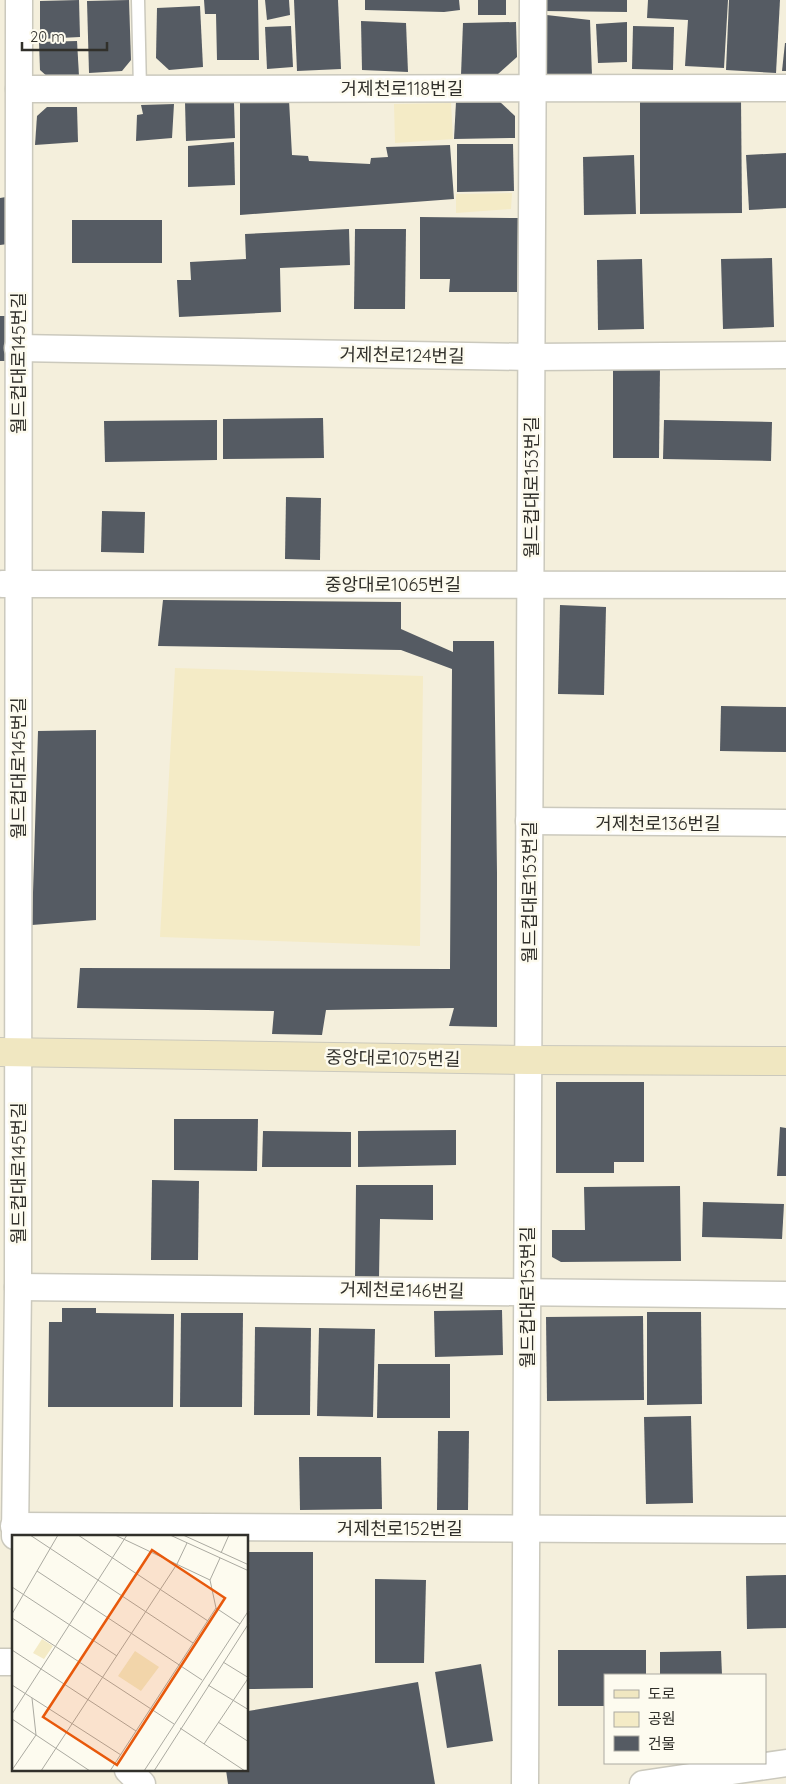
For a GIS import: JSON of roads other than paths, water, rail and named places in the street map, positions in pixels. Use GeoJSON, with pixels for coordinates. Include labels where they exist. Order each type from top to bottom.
{"type":"FeatureCollection","features":[{"type":"Feature","properties":{"kind":"street","name":"월드컵대로145번길"},"geometry":{"type":"LineString","coordinates":[[15,1531],[18,1286],[9,1053],[9,584],[18,348],[19,0]]}},
{"type":"Feature","properties":{"kind":"street","name":"월드컵대로153번길"},"geometry":{"type":"LineString","coordinates":[[525,1784],[533,0]]}},
{"type":"Feature","properties":{"kind":"street","name":"거제천로118번길"},"geometry":{"type":"LineString","coordinates":[[19,89],[786,88]]}},
{"type":"Feature","properties":{"kind":"street","name":"거제천로124번길"},"geometry":{"type":"LineString","coordinates":[[18,348],[532,357],[786,355]]}},
{"type":"Feature","properties":{"kind":"street","name":"중앙대로1065번길"},"geometry":{"type":"LineString","coordinates":[[9,584],[786,585]]}},
{"type":"Feature","properties":{"kind":"street","name":"거제천로136번길"},"geometry":{"type":"LineString","coordinates":[[529,821],[786,824]]}},
{"type":"Feature","properties":{"kind":"street","name":"중앙대로1075번길"},"geometry":{"type":"LineString","coordinates":[[9,1053],[529,1060],[786,1061]]}},
{"type":"Feature","properties":{"kind":"street","name":"거제천로146번길"},"geometry":{"type":"LineString","coordinates":[[18,1286],[786,1295]]}},
{"type":"Feature","properties":{"kind":"street","name":"거제천로152번길"},"geometry":{"type":"LineString","coordinates":[[15,1531],[526,1528],[786,1530]]}},
{"type":"Feature","properties":{"kind":"street"},"geometry":{"type":"LineString","coordinates":[[643,1784],[786,1763]]}},
{"type":"Feature","properties":{"kind":"street"},"geometry":{"type":"LineString","coordinates":[[130,1772],[142,1784]]}},
{"type":"Feature","properties":{"kind":"lane"},"geometry":{"type":"LineString","coordinates":[[138,0],[140,89]]}}]}
